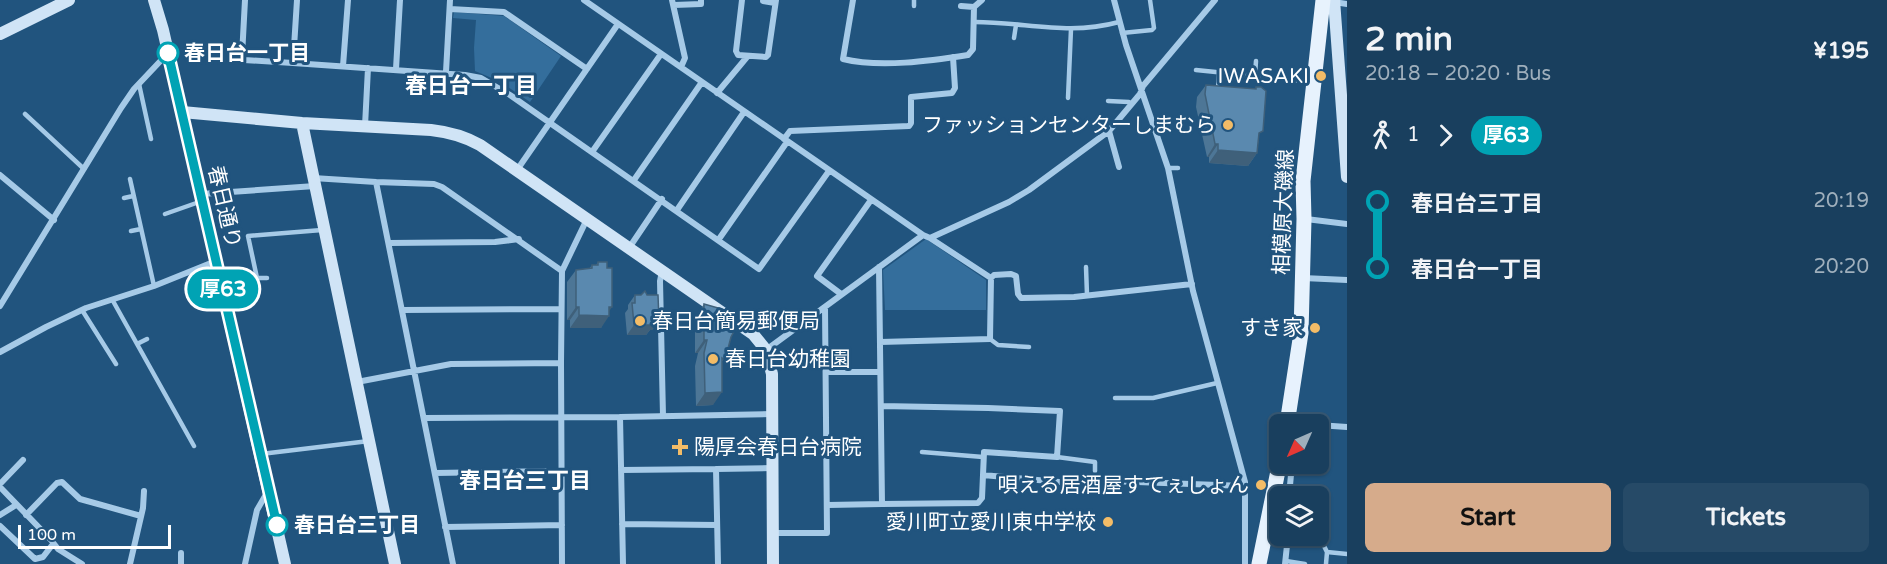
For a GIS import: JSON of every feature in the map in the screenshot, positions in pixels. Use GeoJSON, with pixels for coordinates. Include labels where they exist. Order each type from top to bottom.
{"type":"FeatureCollection","features":[{"type":"Feature","properties":{"kind":"main road","name":"相模原大磯線"},"geometry":{"type":"LineString","coordinates":[[1288,414],[1301,333],[1303,181],[1314,82],[1335,1]]}},
{"type":"Feature","properties":{"kind":"main road"},"geometry":{"type":"LineString","coordinates":[[1259,564],[1277,474]]}},
{"type":"Feature","properties":{"kind":"street"},"geometry":{"type":"LineString","coordinates":[[0,34],[46,5],[69,0]]}},
{"type":"Feature","properties":{"kind":"street","name":"春日通り"},"geometry":{"type":"LineString","coordinates":[[154,0],[202,198],[285,564]]}},
{"type":"Feature","properties":{"kind":"street"},"geometry":{"type":"LineString","coordinates":[[245,0],[243,60],[446,72],[481,78],[550,122],[759,268],[829,171]]}},
{"type":"Feature","properties":{"kind":"street"},"geometry":{"type":"LineString","coordinates":[[294,63],[297,0]]}},
{"type":"Feature","properties":{"kind":"street"},"geometry":{"type":"LineString","coordinates":[[344,66],[348,0]]}},
{"type":"Feature","properties":{"kind":"street"},"geometry":{"type":"LineString","coordinates":[[396,69],[400,0]]}},
{"type":"Feature","properties":{"kind":"street"},"geometry":{"type":"LineString","coordinates":[[446,72],[450,0]]}},
{"type":"Feature","properties":{"kind":"street"},"geometry":{"type":"LineString","coordinates":[[584,0],[871,200],[991,278]]}},
{"type":"Feature","properties":{"kind":"street"},"geometry":{"type":"LineString","coordinates":[[681,67],[685,58],[673,3],[701,4],[701,0]]}},
{"type":"Feature","properties":{"kind":"street"},"geometry":{"type":"LineString","coordinates":[[742,0],[736,51],[738,55],[747,57],[766,57],[768,55],[776,1],[763,1]]}},
{"type":"Feature","properties":{"kind":"street"},"geometry":{"type":"LineString","coordinates":[[843,59],[853,0]]}},
{"type":"Feature","properties":{"kind":"street"},"geometry":{"type":"LineString","coordinates":[[961,6],[974,7],[982,0]]}},
{"type":"Feature","properties":{"kind":"street"},"geometry":{"type":"LineString","coordinates":[[1114,0],[1122,33],[1179,201],[1204,344],[1245,486],[1245,564]]}},
{"type":"Feature","properties":{"kind":"street"},"geometry":{"type":"LineString","coordinates":[[930,238],[1029,190],[1109,131],[1215,0]]}},
{"type":"Feature","properties":{"kind":"street"},"geometry":{"type":"LineString","coordinates":[[1335,1],[1347,177]]}},
{"type":"Feature","properties":{"kind":"street"},"geometry":{"type":"LineString","coordinates":[[835,60],[843,59],[860,63],[886,59],[968,55],[973,49],[974,7]]}},
{"type":"Feature","properties":{"kind":"street"},"geometry":{"type":"LineString","coordinates":[[450,9],[504,12],[587,69]]}},
{"type":"Feature","properties":{"kind":"street"},"geometry":{"type":"LineString","coordinates":[[517,171],[618,24]]}},
{"type":"Feature","properties":{"kind":"street"},"geometry":{"type":"LineString","coordinates":[[1,301],[54,220],[121,108],[139,84],[168,53]]}},
{"type":"Feature","properties":{"kind":"street"},"geometry":{"type":"LineString","coordinates":[[592,152],[661,54]]}},
{"type":"Feature","properties":{"kind":"street"},"geometry":{"type":"LineString","coordinates":[[717,93],[747,57]]}},
{"type":"Feature","properties":{"kind":"street"},"geometry":{"type":"LineString","coordinates":[[719,239],[790,131],[875,125],[909,126],[911,97],[952,93],[955,88],[953,57]]}},
{"type":"Feature","properties":{"kind":"street"},"geometry":{"type":"LineString","coordinates":[[365,126],[368,68]]}},
{"type":"Feature","properties":{"kind":"street"},"geometry":{"type":"LineString","coordinates":[[634,180],[702,82]]}},
{"type":"Feature","properties":{"kind":"street"},"geometry":{"type":"LineString","coordinates":[[182,112],[302,123],[450,132],[466,137],[753,334],[766,350],[772,374],[773,564]]}},
{"type":"Feature","properties":{"kind":"street"},"geometry":{"type":"LineString","coordinates":[[677,210],[744,112]]}},
{"type":"Feature","properties":{"kind":"street"},"geometry":{"type":"LineString","coordinates":[[302,123],[395,564]]}},
{"type":"Feature","properties":{"kind":"street"},"geometry":{"type":"LineString","coordinates":[[1109,131],[1119,167]]}},
{"type":"Feature","properties":{"kind":"street"},"geometry":{"type":"LineString","coordinates":[[0,175],[54,220]]}},
{"type":"Feature","properties":{"kind":"street"},"geometry":{"type":"LineString","coordinates":[[202,198],[314,182],[434,184],[442,187],[519,239],[562,271]]}},
{"type":"Feature","properties":{"kind":"street"},"geometry":{"type":"LineString","coordinates":[[376,182],[453,564]]}},
{"type":"Feature","properties":{"kind":"street"},"geometry":{"type":"LineString","coordinates":[[629,248],[662,200]]}},
{"type":"Feature","properties":{"kind":"street"},"geometry":{"type":"LineString","coordinates":[[841,294],[817,276],[871,200]]}},
{"type":"Feature","properties":{"kind":"street"},"geometry":{"type":"LineString","coordinates":[[562,564],[562,271],[588,219]]}},
{"type":"Feature","properties":{"kind":"street"},"geometry":{"type":"LineString","coordinates":[[1304,219],[1347,224]]}},
{"type":"Feature","properties":{"kind":"street"},"geometry":{"type":"LineString","coordinates":[[766,350],[923,235]]}},
{"type":"Feature","properties":{"kind":"street"},"geometry":{"type":"LineString","coordinates":[[389,243],[495,243],[519,239]]}},
{"type":"Feature","properties":{"kind":"street"},"geometry":{"type":"LineString","coordinates":[[0,352],[82,310],[113,301],[216,261]]}},
{"type":"Feature","properties":{"kind":"street"},"geometry":{"type":"LineString","coordinates":[[879,267],[882,504]]}},
{"type":"Feature","properties":{"kind":"street"},"geometry":{"type":"LineString","coordinates":[[662,271],[660,281],[663,416]]}},
{"type":"Feature","properties":{"kind":"street"},"geometry":{"type":"LineString","coordinates":[[991,278],[994,275],[1016,276],[1018,294],[1021,298],[1087,295],[1192,284]]}},
{"type":"Feature","properties":{"kind":"street"},"geometry":{"type":"LineString","coordinates":[[880,342],[990,339],[991,278]]}},
{"type":"Feature","properties":{"kind":"street"},"geometry":{"type":"LineString","coordinates":[[1303,278],[1347,280]]}},
{"type":"Feature","properties":{"kind":"street"},"geometry":{"type":"LineString","coordinates":[[773,533],[827,533],[825,307]]}},
{"type":"Feature","properties":{"kind":"street"},"geometry":{"type":"LineString","coordinates":[[403,310],[561,309]]}},
{"type":"Feature","properties":{"kind":"street"},"geometry":{"type":"LineString","coordinates":[[356,382],[451,364],[561,363]]}},
{"type":"Feature","properties":{"kind":"street"},"geometry":{"type":"LineString","coordinates":[[827,372],[880,372]]}},
{"type":"Feature","properties":{"kind":"street"},"geometry":{"type":"LineString","coordinates":[[828,505],[978,503],[982,498],[984,452],[1057,457],[1060,411],[881,406]]}},
{"type":"Feature","properties":{"kind":"street"},"geometry":{"type":"LineString","coordinates":[[424,418],[772,414]]}},
{"type":"Feature","properties":{"kind":"street"},"geometry":{"type":"LineString","coordinates":[[620,417],[622,564]]}},
{"type":"Feature","properties":{"kind":"street"},"geometry":{"type":"LineString","coordinates":[[1329,426],[1347,427]]}},
{"type":"Feature","properties":{"kind":"street"},"geometry":{"type":"LineString","coordinates":[[23,460],[0,486],[51,540],[52,544],[82,564]]}},
{"type":"Feature","properties":{"kind":"street"},"geometry":{"type":"LineString","coordinates":[[621,470],[772,468]]}},
{"type":"Feature","properties":{"kind":"street"},"geometry":{"type":"LineString","coordinates":[[716,470],[718,564]]}},
{"type":"Feature","properties":{"kind":"street"},"geometry":{"type":"LineString","coordinates":[[435,473],[561,471]]}},
{"type":"Feature","properties":{"kind":"street"},"geometry":{"type":"LineString","coordinates":[[983,475],[1070,483],[1110,481],[1245,486]]}},
{"type":"Feature","properties":{"kind":"street"},"geometry":{"type":"LineString","coordinates":[[26,515],[57,483],[62,482],[80,499],[141,516]]}},
{"type":"Feature","properties":{"kind":"street"},"geometry":{"type":"LineString","coordinates":[[245,564],[257,510],[269,488]]}},
{"type":"Feature","properties":{"kind":"street"},"geometry":{"type":"LineString","coordinates":[[130,564],[144,491]]}},
{"type":"Feature","properties":{"kind":"street"},"geometry":{"type":"LineString","coordinates":[[0,515],[16,505]]}},
{"type":"Feature","properties":{"kind":"street"},"geometry":{"type":"LineString","coordinates":[[622,524],[717,525]]}},
{"type":"Feature","properties":{"kind":"street"},"geometry":{"type":"LineString","coordinates":[[446,527],[562,525]]}},
{"type":"Feature","properties":{"kind":"street"},"geometry":{"type":"LineString","coordinates":[[0,526],[35,559],[43,557],[52,544]]}},
{"type":"Feature","properties":{"kind":"street"},"geometry":{"type":"LineString","coordinates":[[1285,562],[1286,546]]}},
{"type":"Feature","properties":{"kind":"street"},"geometry":{"type":"LineString","coordinates":[[181,553],[181,564]]}},
{"type":"Feature","properties":{"kind":"lane"},"geometry":{"type":"LineString","coordinates":[[1122,33],[1155,28],[1150,0]]}},
{"type":"Feature","properties":{"kind":"lane"},"geometry":{"type":"LineString","coordinates":[[975,22],[1071,29],[1102,27],[1119,22]]}},
{"type":"Feature","properties":{"kind":"lane"},"geometry":{"type":"LineString","coordinates":[[1014,38],[1016,25]]}},
{"type":"Feature","properties":{"kind":"lane"},"geometry":{"type":"LineString","coordinates":[[1068,98],[1071,29]]}},
{"type":"Feature","properties":{"kind":"lane"},"geometry":{"type":"LineString","coordinates":[[1255,76],[1256,61]]}},
{"type":"Feature","properties":{"kind":"lane"},"geometry":{"type":"LineString","coordinates":[[1196,70],[1314,82]]}},
{"type":"Feature","properties":{"kind":"lane"},"geometry":{"type":"LineString","coordinates":[[1218,90],[1219,72]]}},
{"type":"Feature","properties":{"kind":"lane"},"geometry":{"type":"LineString","coordinates":[[139,84],[151,139]]}},
{"type":"Feature","properties":{"kind":"lane"},"geometry":{"type":"LineString","coordinates":[[1068,89],[1076,90]]}},
{"type":"Feature","properties":{"kind":"lane"},"geometry":{"type":"LineString","coordinates":[[1108,101],[1132,104]]}},
{"type":"Feature","properties":{"kind":"lane"},"geometry":{"type":"LineString","coordinates":[[26,114],[84,169]]}},
{"type":"Feature","properties":{"kind":"lane"},"geometry":{"type":"LineString","coordinates":[[1154,124],[1164,124]]}},
{"type":"Feature","properties":{"kind":"lane"},"geometry":{"type":"LineString","coordinates":[[140,129],[148,127]]}},
{"type":"Feature","properties":{"kind":"lane"},"geometry":{"type":"LineString","coordinates":[[1168,168],[1178,168]]}},
{"type":"Feature","properties":{"kind":"lane"},"geometry":{"type":"LineString","coordinates":[[130,179],[154,286]]}},
{"type":"Feature","properties":{"kind":"lane"},"geometry":{"type":"LineString","coordinates":[[124,198],[133,196]]}},
{"type":"Feature","properties":{"kind":"lane"},"geometry":{"type":"LineString","coordinates":[[165,214],[202,198]]}},
{"type":"Feature","properties":{"kind":"lane"},"geometry":{"type":"LineString","coordinates":[[246,227],[257,278]]}},
{"type":"Feature","properties":{"kind":"lane"},"geometry":{"type":"LineString","coordinates":[[131,231],[141,229]]}},
{"type":"Feature","properties":{"kind":"lane"},"geometry":{"type":"LineString","coordinates":[[248,236],[324,230]]}},
{"type":"Feature","properties":{"kind":"lane"},"geometry":{"type":"LineString","coordinates":[[1086,267],[1087,295]]}},
{"type":"Feature","properties":{"kind":"lane"},"geometry":{"type":"LineString","coordinates":[[221,281],[267,278]]}},
{"type":"Feature","properties":{"kind":"lane"},"geometry":{"type":"LineString","coordinates":[[113,301],[194,446]]}},
{"type":"Feature","properties":{"kind":"lane"},"geometry":{"type":"LineString","coordinates":[[82,310],[116,364]]}},
{"type":"Feature","properties":{"kind":"lane"},"geometry":{"type":"LineString","coordinates":[[137,344],[147,339]]}},
{"type":"Feature","properties":{"kind":"lane"},"geometry":{"type":"LineString","coordinates":[[990,339],[998,345],[1029,347]]}},
{"type":"Feature","properties":{"kind":"lane"},"geometry":{"type":"LineString","coordinates":[[105,360],[111,356]]}},
{"type":"Feature","properties":{"kind":"lane"},"geometry":{"type":"LineString","coordinates":[[1115,398],[1153,398],[1217,383]]}},
{"type":"Feature","properties":{"kind":"lane"},"geometry":{"type":"LineString","coordinates":[[261,454],[369,441]]}},
{"type":"Feature","properties":{"kind":"lane"},"geometry":{"type":"LineString","coordinates":[[922,452],[932,450],[983,457]]}},
{"type":"Feature","properties":{"kind":"lane"},"geometry":{"type":"LineString","coordinates":[[1057,457],[1095,462],[1095,471]]}},
{"type":"Feature","properties":{"kind":"lane"},"geometry":{"type":"LineString","coordinates":[[1324,546],[1327,552],[1326,564]]}},
{"type":"Feature","properties":{"kind":"lane"},"geometry":{"type":"LineString","coordinates":[[1327,552],[1347,554]]}},
{"type":"Feature","properties":{"kind":"lane"},"geometry":{"type":"LineString","coordinates":[[1285,562],[1305,564]]}},
{"type":"Feature","properties":{"kind":"shaded area"},"geometry":{"type":"Polygon","coordinates":[[[454,12],[504,16],[561,56],[530,102],[499,81],[475,71],[476,20],[453,18],[454,12]]]}},
{"type":"Feature","properties":{"kind":"shaded area"},"geometry":{"type":"Polygon","coordinates":[[[926,239],[986,280],[986,310],[885,310],[883,270],[926,239]]]}},
{"type":"Feature","properties":{"kind":"building","name":"ファッションセンターしまむら"},"geometry":{"type":"Polygon","coordinates":[[[1206,85],[1256,89],[1256,87],[1261,87],[1266,91],[1263,131],[1259,133],[1257,153],[1218,150],[1205,94],[1206,85]]]}},
{"type":"Feature","properties":{"kind":"building"},"geometry":{"type":"Polygon","coordinates":[[[224,168],[226,177],[218,179],[216,170],[224,168]]]}},
{"type":"Feature","properties":{"kind":"building"},"geometry":{"type":"Polygon","coordinates":[[[598,262],[607,262],[607,268],[612,268],[612,307],[609,307],[609,316],[579,315],[579,307],[576,307],[576,270],[592,268],[592,265],[598,265],[598,262]]]}},
{"type":"Feature","properties":{"kind":"building"},"geometry":{"type":"Polygon","coordinates":[[[645,291],[647,295],[658,295],[659,321],[653,321],[653,325],[634,325],[632,303],[635,303],[635,295],[641,295],[645,291]]]}},
{"type":"Feature","properties":{"kind":"building"},"geometry":{"type":"Polygon","coordinates":[[[704,304],[729,311],[730,317],[740,320],[731,337],[725,360],[722,358],[722,392],[705,393],[704,353],[707,340],[704,340],[704,304]]]}},
{"type":"Feature","properties":{"kind":"bus line","name":"厚63"},"geometry":{"type":"LineString","coordinates":[[168,53],[277,525]]}},
{"type":"Feature","properties":{"kind":"place","name":"春日台一丁目"},"geometry":{"type":"Point","coordinates":[168,53]}},
{"type":"Feature","properties":{"kind":"place","name":"IWASAKI"},"geometry":{"type":"Point","coordinates":[1321,76]}},
{"type":"Feature","properties":{"kind":"place","name":"ファッションセンターしまむら"},"geometry":{"type":"Point","coordinates":[1228,125]}},
{"type":"Feature","properties":{"kind":"place","name":"春日台簡易郵便局"},"geometry":{"type":"Point","coordinates":[640,321]}},
{"type":"Feature","properties":{"kind":"place","name":"すき家"},"geometry":{"type":"Point","coordinates":[1315,328]}},
{"type":"Feature","properties":{"kind":"place","name":"春日台幼稚園"},"geometry":{"type":"Point","coordinates":[713,359]}},
{"type":"Feature","properties":{"kind":"place","name":"陽厚会春日台病院"},"geometry":{"type":"Point","coordinates":[680,447]}},
{"type":"Feature","properties":{"kind":"place","name":"唄える居酒屋すてぇしょん"},"geometry":{"type":"Point","coordinates":[1261,485]}},
{"type":"Feature","properties":{"kind":"place","name":"愛川町立愛川東中学校"},"geometry":{"type":"Point","coordinates":[1108,522]}},
{"type":"Feature","properties":{"kind":"place","name":"春日台三丁目"},"geometry":{"type":"Point","coordinates":[277,525]}},
{"type":"Feature","properties":{"kind":"district","name":"春日台一丁目"},"geometry":{"type":"Point","coordinates":[471,86]}},
{"type":"Feature","properties":{"kind":"district","name":"春日台三丁目"},"geometry":{"type":"Point","coordinates":[525,481]}}]}
